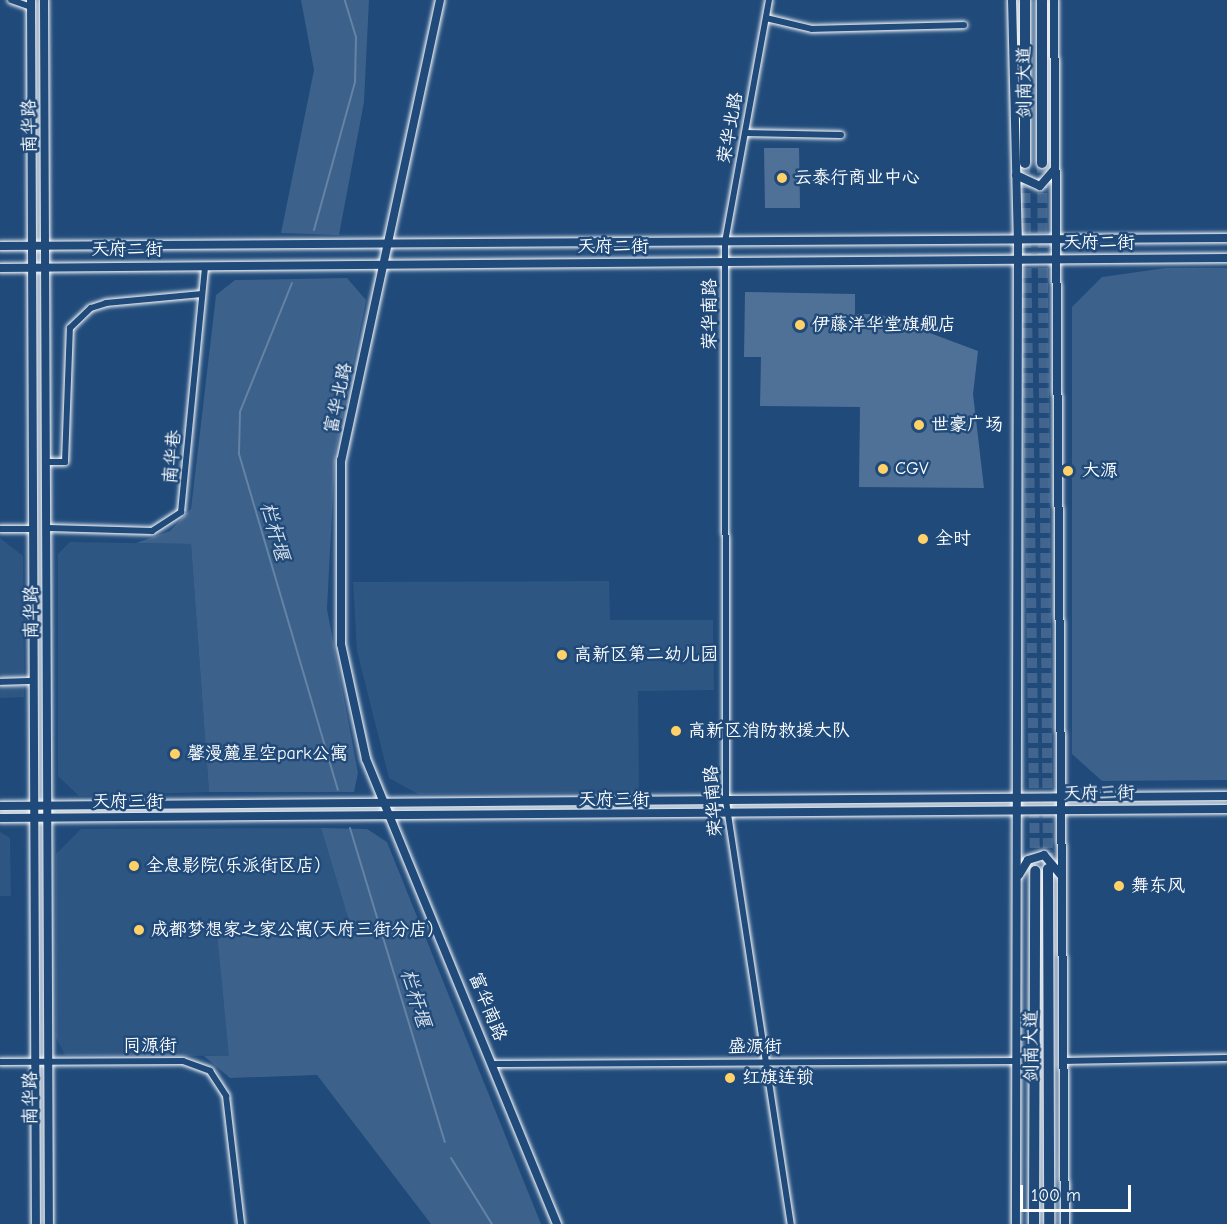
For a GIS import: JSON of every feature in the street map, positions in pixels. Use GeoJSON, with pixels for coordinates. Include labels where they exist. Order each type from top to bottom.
{"type":"FeatureCollection","features":[{"type":"Feature","properties":{"kind":"highway","name":"剑南大道"},"geometry":{"type":"LineString","coordinates":[[1025,0],[1025,163]]}},
{"type":"Feature","properties":{"kind":"highway","name":"剑南大道"},"geometry":{"type":"LineString","coordinates":[[1042,0],[1042,164]]}},
{"type":"Feature","properties":{"kind":"highway","name":"剑南大道"},"geometry":{"type":"LineString","coordinates":[[1048,869],[1049,1224]]}},
{"type":"Feature","properties":{"kind":"highway","name":"剑南大道"},"geometry":{"type":"LineString","coordinates":[[1034,1224],[1035,872]]}},
{"type":"Feature","properties":{"kind":"main road","name":"南华路"},"geometry":{"type":"LineString","coordinates":[[45,0],[50,267],[49,1224]]}},
{"type":"Feature","properties":{"kind":"main road"},"geometry":{"type":"LineString","coordinates":[[1012,0],[1018,239],[1019,876],[1016,1224]]}},
{"type":"Feature","properties":{"kind":"main road"},"geometry":{"type":"LineString","coordinates":[[1054,0],[1055,168],[1059,260],[1063,809],[1062,1061],[1065,1224]]}},
{"type":"Feature","properties":{"kind":"main road","name":"南华路"},"geometry":{"type":"LineString","coordinates":[[31,3],[32,805],[36,1224]]}},
{"type":"Feature","properties":{"kind":"main road"},"geometry":{"type":"LineString","coordinates":[[1016,175],[1040,186],[1055,168]]}},
{"type":"Feature","properties":{"kind":"main road","name":"天府二街"},"geometry":{"type":"LineString","coordinates":[[0,246],[1227,238]]}},
{"type":"Feature","properties":{"kind":"main road","name":"天府二街"},"geometry":{"type":"LineString","coordinates":[[0,268],[1227,258]]}},
{"type":"Feature","properties":{"kind":"main road"},"geometry":{"type":"LineString","coordinates":[[1019,876],[1028,860],[1044,855],[1055,862],[1063,878]]}},
{"type":"Feature","properties":{"kind":"street"},"geometry":{"type":"LineString","coordinates":[[11,0],[31,3]]}},
{"type":"Feature","properties":{"kind":"street","name":"富华北路"},"geometry":{"type":"LineString","coordinates":[[385,803],[366,759],[349,694],[337,578],[341,460],[440,0]]}},
{"type":"Feature","properties":{"kind":"street","name":"荣华北路"},"geometry":{"type":"LineString","coordinates":[[725,262],[725,241],[769,0]]}},
{"type":"Feature","properties":{"kind":"street"},"geometry":{"type":"LineString","coordinates":[[765,18],[812,29],[964,25]]}},
{"type":"Feature","properties":{"kind":"street"},"geometry":{"type":"LineString","coordinates":[[745,132],[841,135]]}},
{"type":"Feature","properties":{"kind":"street","name":"荣华南路"},"geometry":{"type":"LineString","coordinates":[[725,262],[726,801],[770,1062],[791,1224]]}},
{"type":"Feature","properties":{"kind":"street","name":"南华巷"},"geometry":{"type":"LineString","coordinates":[[48,528],[152,531],[182,512],[205,266]]}},
{"type":"Feature","properties":{"kind":"street"},"geometry":{"type":"LineString","coordinates":[[49,462],[65,462],[70,328],[91,308],[106,303],[202,294]]}},
{"type":"Feature","properties":{"kind":"street"},"geometry":{"type":"LineString","coordinates":[[0,529],[33,529]]}},
{"type":"Feature","properties":{"kind":"street"},"geometry":{"type":"LineString","coordinates":[[0,682],[33,681]]}},
{"type":"Feature","properties":{"kind":"street","name":"天府三街"},"geometry":{"type":"LineString","coordinates":[[0,806],[1019,801],[1062,797],[1227,796]]}},
{"type":"Feature","properties":{"kind":"street","name":"富华南路"},"geometry":{"type":"LineString","coordinates":[[385,803],[392,814],[494,1064],[556,1224]]}},
{"type":"Feature","properties":{"kind":"street","name":"天府三街"},"geometry":{"type":"LineString","coordinates":[[0,818],[392,814],[1019,813],[1063,809],[1227,809]]}},
{"type":"Feature","properties":{"kind":"street"},"geometry":{"type":"LineString","coordinates":[[1062,1061],[1227,1058]]}},
{"type":"Feature","properties":{"kind":"street","name":"同源街"},"geometry":{"type":"LineString","coordinates":[[0,1062],[183,1061],[210,1071],[226,1096],[241,1224]]}},
{"type":"Feature","properties":{"kind":"street","name":"盛源街"},"geometry":{"type":"LineString","coordinates":[[494,1064],[1017,1061]]}},
{"type":"Feature","properties":{"kind":"shaded area"},"geometry":{"type":"Polygon","coordinates":[[[301,0],[369,0],[364,102],[339,235],[281,233],[314,70],[301,0]]]}},
{"type":"Feature","properties":{"kind":"shaded area"},"geometry":{"type":"Polygon","coordinates":[[[1166,268],[1227,268],[1227,780],[1102,781],[1072,754],[1072,307],[1102,277],[1166,268]]]}},
{"type":"Feature","properties":{"kind":"shaded area"},"geometry":{"type":"Polygon","coordinates":[[[347,278],[366,300],[335,454],[327,609],[358,773],[354,792],[209,792],[191,544],[136,543],[170,531],[191,509],[216,295],[235,280],[347,278]]]}},
{"type":"Feature","properties":{"kind":"shaded area"},"geometry":{"type":"Polygon","coordinates":[[[0,538],[23,556],[24,697],[0,698],[0,538]]]}},
{"type":"Feature","properties":{"kind":"shaded area"},"geometry":{"type":"Polygon","coordinates":[[[70,542],[191,544],[209,792],[79,796],[58,776],[58,554],[70,542]]]}},
{"type":"Feature","properties":{"kind":"shaded area"},"geometry":{"type":"Polygon","coordinates":[[[609,581],[610,620],[713,620],[714,690],[638,691],[639,793],[418,794],[389,778],[357,651],[353,582],[609,581]]]}},
{"type":"Feature","properties":{"kind":"shaded area"},"geometry":{"type":"Polygon","coordinates":[[[321,828],[352,931],[229,1056],[65,1055],[56,1038],[56,854],[81,829],[321,828]]]}},
{"type":"Feature","properties":{"kind":"shaded area"},"geometry":{"type":"Polygon","coordinates":[[[321,828],[367,829],[387,842],[541,1224],[431,1224],[317,1075],[230,1078],[204,1056],[229,1056],[217,932],[352,931],[321,828]]]}},
{"type":"Feature","properties":{"kind":"shaded area"},"geometry":{"type":"Polygon","coordinates":[[[0,832],[10,838],[11,896],[0,896],[0,832]]]}},
{"type":"Feature","properties":{"kind":"building","name":"云泰行商业中心"},"geometry":{"type":"Polygon","coordinates":[[[764,148],[799,148],[800,208],[765,208],[764,148]]]}},
{"type":"Feature","properties":{"kind":"building","name":"世豪广场"},"geometry":{"type":"Polygon","coordinates":[[[745,292],[855,294],[855,314],[879,314],[978,351],[973,394],[984,488],[859,487],[860,407],[760,406],[761,357],[744,357],[745,292]]]}},
{"type":"Feature","properties":{"kind":"waterway","name":"栏杆堰"},"geometry":{"type":"LineString","coordinates":[[314,230],[355,82],[356,37],[345,0]]}},
{"type":"Feature","properties":{"kind":"waterway","name":"栏杆堰"},"geometry":{"type":"LineString","coordinates":[[292,283],[240,412],[239,454],[338,790]]}},
{"type":"Feature","properties":{"kind":"waterway","name":"栏杆堰"},"geometry":{"type":"LineString","coordinates":[[350,828],[445,1142]]}},
{"type":"Feature","properties":{"kind":"waterway","name":"栏杆堰"},"geometry":{"type":"LineString","coordinates":[[451,1158],[492,1224]]}},
{"type":"Feature","properties":{"kind":"tunnel"},"geometry":{"type":"LineString","coordinates":[[1025,163],[1035,871]]}},
{"type":"Feature","properties":{"kind":"tunnel"},"geometry":{"type":"LineString","coordinates":[[1042,163],[1048,866]]}},
{"type":"Feature","properties":{"kind":"place","name":"云泰行商业中心"},"geometry":{"type":"Point","coordinates":[782,178]}},
{"type":"Feature","properties":{"kind":"place","name":"伊藤洋华堂旗舰店"},"geometry":{"type":"Point","coordinates":[800,325]}},
{"type":"Feature","properties":{"kind":"place","name":"世豪广场"},"geometry":{"type":"Point","coordinates":[919,425]}},
{"type":"Feature","properties":{"kind":"place","name":"CGV"},"geometry":{"type":"Point","coordinates":[883,469]}},
{"type":"Feature","properties":{"kind":"place","name":"大源"},"geometry":{"type":"Point","coordinates":[1068,471]}},
{"type":"Feature","properties":{"kind":"place","name":"全时"},"geometry":{"type":"Point","coordinates":[923,539]}},
{"type":"Feature","properties":{"kind":"place","name":"高新区第二幼儿园"},"geometry":{"type":"Point","coordinates":[562,655]}},
{"type":"Feature","properties":{"kind":"place","name":"高新区消防救援大队"},"geometry":{"type":"Point","coordinates":[676,731]}},
{"type":"Feature","properties":{"kind":"place","name":"馨漫麓星空park公寓"},"geometry":{"type":"Point","coordinates":[175,754]}},
{"type":"Feature","properties":{"kind":"place","name":"全息影院(乐派街区店)"},"geometry":{"type":"Point","coordinates":[134,866]}},
{"type":"Feature","properties":{"kind":"place","name":"舞东风"},"geometry":{"type":"Point","coordinates":[1119,886]}},
{"type":"Feature","properties":{"kind":"place","name":"成都梦想家之家公寓(天府三街分店)"},"geometry":{"type":"Point","coordinates":[139,930]}},
{"type":"Feature","properties":{"kind":"place","name":"红旗连锁"},"geometry":{"type":"Point","coordinates":[730,1078]}}]}
